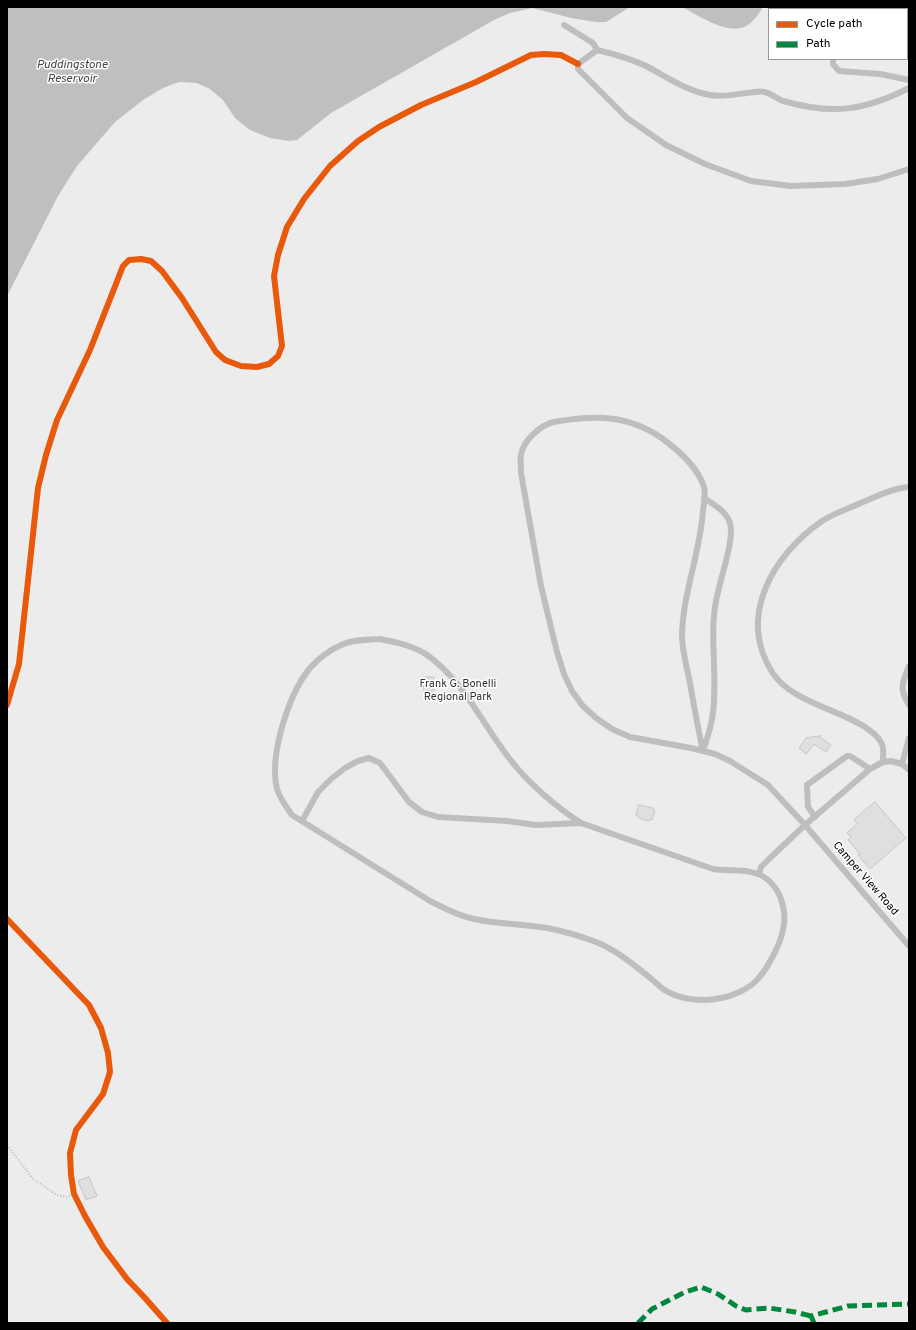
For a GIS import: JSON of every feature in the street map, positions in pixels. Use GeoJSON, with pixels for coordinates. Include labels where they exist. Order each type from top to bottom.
{"type":"FeatureCollection","features":[{"type":"Feature","properties":{"kind":"lane"},"geometry":{"type":"LineString","coordinates":[[564,25],[593,43],[597,50],[644,65],[692,90],[709,95],[724,97],[764,91],[781,100],[826,110],[860,107],[894,96],[909,88]]}},
{"type":"Feature","properties":{"kind":"lane"},"geometry":{"type":"LineString","coordinates":[[597,50],[578,64],[578,69],[627,118],[666,144],[705,164],[751,180],[791,186],[845,184],[878,179],[909,169]]}},
{"type":"Feature","properties":{"kind":"lane"},"geometry":{"type":"LineString","coordinates":[[833,60],[833,64],[839,71],[847,73],[880,74],[909,80]]}},
{"type":"Feature","properties":{"kind":"lane","name":"Camper View Road"},"geometry":{"type":"LineString","coordinates":[[703,751],[698,732],[682,637],[688,592],[703,522],[704,487],[698,475],[687,460],[673,446],[651,431],[625,421],[610,418],[588,418],[549,423],[538,429],[529,438],[521,454],[522,473],[541,586],[557,652],[564,674],[582,706],[612,729],[630,737],[715,754],[730,761],[768,785],[805,825],[909,946]]}},
{"type":"Feature","properties":{"kind":"lane"},"geometry":{"type":"LineString","coordinates":[[882,762],[882,745],[876,734],[857,722],[800,696],[785,686],[773,673],[762,652],[758,636],[758,620],[760,602],[768,582],[783,558],[808,532],[823,520],[837,513],[902,487],[909,487]]}},
{"type":"Feature","properties":{"kind":"lane"},"geometry":{"type":"LineString","coordinates":[[703,751],[712,725],[714,698],[712,643],[713,619],[730,537],[730,524],[722,510],[704,498]]}},
{"type":"Feature","properties":{"kind":"lane"},"geometry":{"type":"LineString","coordinates":[[380,639],[404,644],[424,653],[456,681],[520,771],[566,814],[581,823],[713,868],[724,871],[746,871],[759,874],[769,880],[779,893],[784,910],[784,929],[776,951],[756,981],[739,992],[722,998],[684,998],[664,989],[615,952],[574,934],[547,928],[473,919],[453,913],[430,901],[292,815],[282,802],[277,788],[274,767],[283,725],[290,703],[310,668],[325,654],[342,644],[360,640],[380,639]]}},
{"type":"Feature","properties":{"kind":"lane"},"geometry":{"type":"LineString","coordinates":[[909,666],[902,685],[905,698],[909,705]]}},
{"type":"Feature","properties":{"kind":"lane"},"geometry":{"type":"LineString","coordinates":[[902,764],[909,738]]}},
{"type":"Feature","properties":{"kind":"lane"},"geometry":{"type":"LineString","coordinates":[[815,817],[808,807],[807,785],[847,756],[850,756],[870,770]]}},
{"type":"Feature","properties":{"kind":"lane"},"geometry":{"type":"LineString","coordinates":[[302,821],[318,792],[331,779],[352,764],[369,758],[380,762],[409,802],[422,812],[438,817],[507,821],[536,825],[581,823]]}},
{"type":"Feature","properties":{"kind":"lane"},"geometry":{"type":"LineString","coordinates":[[759,874],[762,867],[770,858],[805,825],[870,770],[882,762],[891,761],[902,764],[909,770]]}},
{"type":"Feature","properties":{"kind":"path"},"geometry":{"type":"LineString","coordinates":[[7,1145],[33,1179],[57,1195],[66,1197],[75,1193]]}},
{"type":"Feature","properties":{"kind":"green space","name":"Frank G. Bonelli Regional Park"},"geometry":{"type":"Polygon","coordinates":[[[7,7],[909,7],[909,1323],[7,1323],[7,7]]]}},
{"type":"Feature","properties":{"kind":"water","name":"Puddingstone Reservoir"},"geometry":{"type":"Polygon","coordinates":[[[7,7],[630,7],[606,22],[571,18],[532,8],[510,13],[494,20],[331,113],[297,140],[289,141],[270,138],[250,130],[235,118],[223,100],[210,89],[197,83],[179,82],[163,88],[143,100],[115,122],[77,166],[58,196],[7,296],[7,7]]]}},
{"type":"Feature","properties":{"kind":"water"},"geometry":{"type":"Polygon","coordinates":[[[682,7],[763,7],[756,17],[746,26],[731,28],[713,23],[682,7]]]}},
{"type":"Feature","properties":{"kind":"building"},"geometry":{"type":"Polygon","coordinates":[[[424,677],[434,677],[434,691],[424,691],[424,677]]]}},
{"type":"Feature","properties":{"kind":"building"},"geometry":{"type":"Polygon","coordinates":[[[821,736],[820,737],[831,745],[826,752],[814,744],[806,754],[799,748],[806,738],[821,736]]]}},
{"type":"Feature","properties":{"kind":"building"},"geometry":{"type":"Polygon","coordinates":[[[875,802],[906,838],[870,869],[848,840],[851,837],[847,833],[857,824],[854,820],[875,802]]]}},
{"type":"Feature","properties":{"kind":"building"},"geometry":{"type":"Polygon","coordinates":[[[639,805],[653,808],[655,810],[652,820],[650,819],[649,821],[638,818],[638,815],[636,815],[639,805]]]}},
{"type":"Feature","properties":{"kind":"building"},"geometry":{"type":"Polygon","coordinates":[[[89,1177],[97,1196],[86,1200],[78,1181],[89,1177]]]}},
{"type":"Feature","properties":{"kind":"marked path"},"geometry":{"type":"LineString","coordinates":[[638,1323],[652,1309],[685,1292],[701,1287],[718,1294],[736,1306],[746,1310],[769,1308],[811,1316]]}},
{"type":"Feature","properties":{"kind":"marked path"},"geometry":{"type":"LineString","coordinates":[[814,1323],[811,1316],[848,1306],[909,1304]]}},
{"type":"Feature","properties":{"kind":"cycle path"},"geometry":{"type":"LineString","coordinates":[[7,705],[19,664],[38,488],[46,455],[57,420],[90,350],[123,266],[129,260],[141,259],[151,261],[162,271],[182,298],[216,352],[225,360],[241,366],[257,367],[269,364],[278,356],[282,346],[274,276],[278,255],[287,227],[304,199],[330,166],[358,141],[379,127],[421,105],[476,82],[531,55],[561,55],[578,64]]}},
{"type":"Feature","properties":{"kind":"cycle path"},"geometry":{"type":"LineString","coordinates":[[7,919],[89,1005],[101,1028],[108,1053],[110,1072],[103,1094],[76,1130],[70,1153],[74,1194],[103,1247],[127,1279],[167,1323]]}}]}
